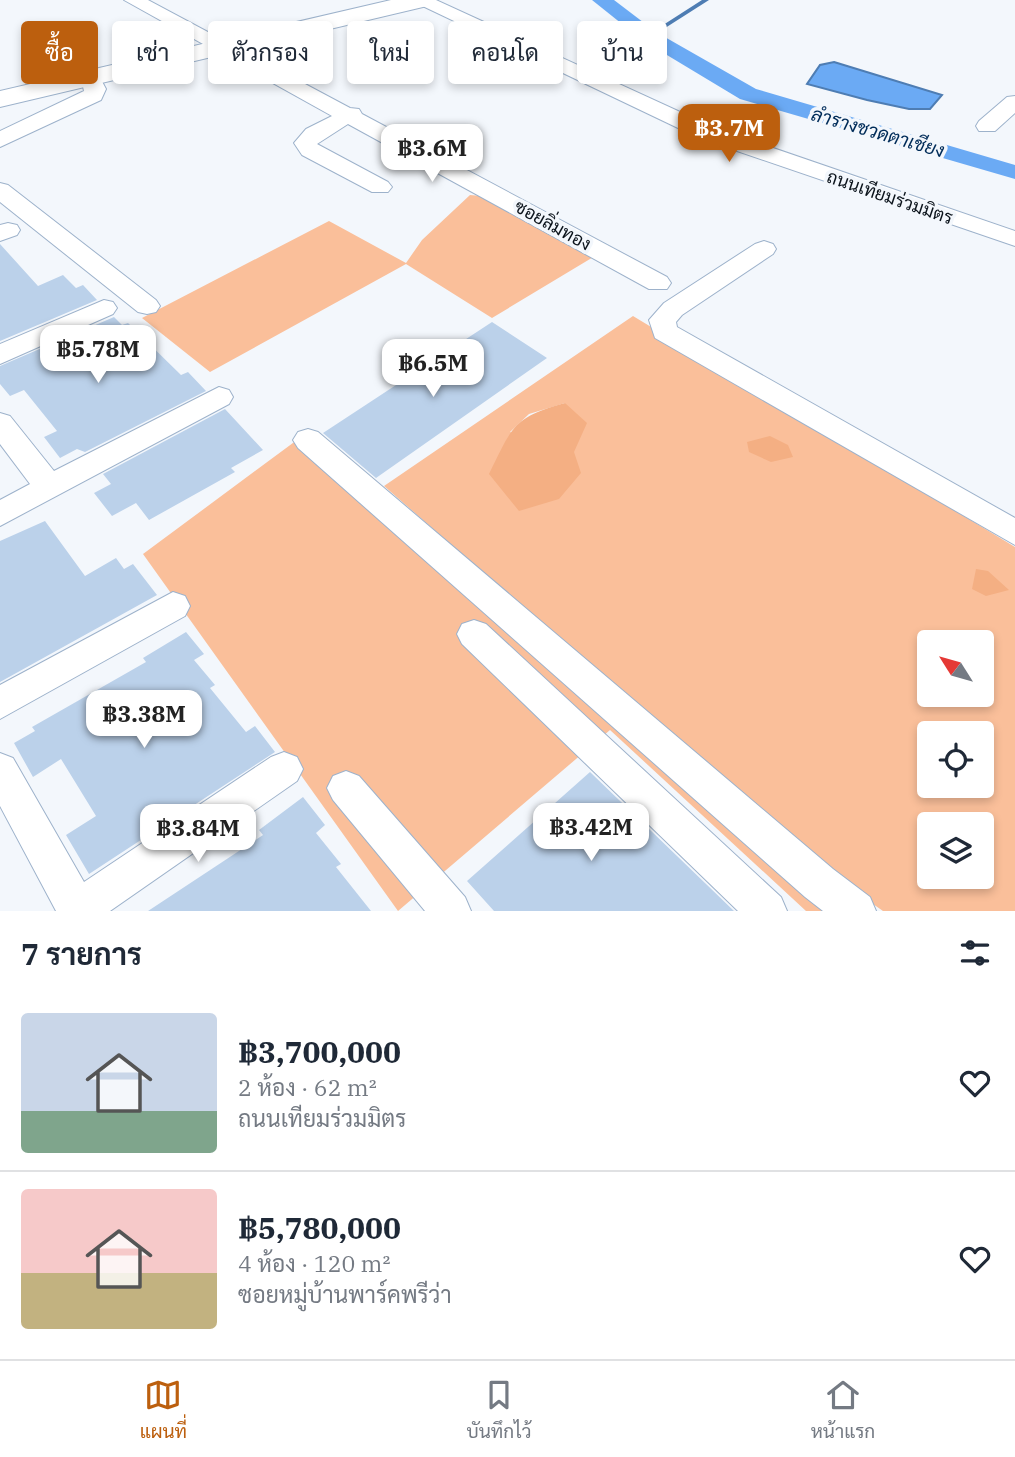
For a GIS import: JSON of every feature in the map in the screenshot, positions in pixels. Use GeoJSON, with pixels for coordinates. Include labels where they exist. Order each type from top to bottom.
{"type":"FeatureCollection","features":[{"type":"Feature","properties":{"kind":"main road"},"geometry":{"type":"LineString","coordinates":[[333,21],[421,0]]}},
{"type":"Feature","properties":{"kind":"main road"},"geometry":{"type":"LineString","coordinates":[[98,76],[208,51]]}},
{"type":"Feature","properties":{"kind":"main road"},"geometry":{"type":"LineString","coordinates":[[0,99],[65,84]]}},
{"type":"Feature","properties":{"kind":"street","name":"ซอยลิ่มทอง"},"geometry":{"type":"LineString","coordinates":[[134,0],[208,38]]}},
{"type":"Feature","properties":{"kind":"street","name":"ถนนเทียมร่วมมิตร"},"geometry":{"type":"LineString","coordinates":[[421,0],[708,133],[1015,239]]}},
{"type":"Feature","properties":{"kind":"street"},"geometry":{"type":"LineString","coordinates":[[0,140],[93,95],[93,84]]}},
{"type":"Feature","properties":{"kind":"street","name":"ซอยลิ่มทอง"},"geometry":{"type":"LineString","coordinates":[[295,84],[659,283]]}},
{"type":"Feature","properties":{"kind":"street"},"geometry":{"type":"LineString","coordinates":[[988,126],[1015,102]]}},
{"type":"Feature","properties":{"kind":"street"},"geometry":{"type":"LineString","coordinates":[[351,114],[314,134],[305,143],[310,150],[380,187]]}},
{"type":"Feature","properties":{"kind":"street"},"geometry":{"type":"LineString","coordinates":[[0,190],[147,306]]}},
{"type":"Feature","properties":{"kind":"street"},"geometry":{"type":"LineString","coordinates":[[764,248],[673,309],[662,320],[664,332],[1015,533]]}},
{"type":"Feature","properties":{"kind":"street"},"geometry":{"type":"LineString","coordinates":[[0,355],[104,308]]}},
{"type":"Feature","properties":{"kind":"street"},"geometry":{"type":"LineString","coordinates":[[0,514],[219,397]]}},
{"type":"Feature","properties":{"kind":"street"},"geometry":{"type":"LineString","coordinates":[[0,423],[50,487]]}},
{"type":"Feature","properties":{"kind":"street"},"geometry":{"type":"LineString","coordinates":[[308,440],[819,883],[856,911]]}},
{"type":"Feature","properties":{"kind":"street"},"geometry":{"type":"LineString","coordinates":[[0,702],[173,606]]}},
{"type":"Feature","properties":{"kind":"street"},"geometry":{"type":"LineString","coordinates":[[474,634],[767,911]]}},
{"type":"Feature","properties":{"kind":"street"},"geometry":{"type":"LineString","coordinates":[[0,770],[78,911],[284,769]]}},
{"type":"Feature","properties":{"kind":"street"},"geometry":{"type":"LineString","coordinates":[[346,788],[451,911]]}},
{"type":"Feature","properties":{"kind":"shaded area"},"geometry":{"type":"Polygon","coordinates":[[[470,195],[492,197],[595,256],[492,318],[406,264],[210,372],[142,318],[329,221],[406,263],[422,240],[470,195]]]}},
{"type":"Feature","properties":{"kind":"shaded area"},"geometry":{"type":"Polygon","coordinates":[[[633,316],[1015,547],[1015,911],[883,911],[820,867],[384,486],[633,316]],[[565,403],[529,414],[510,432],[574,452],[565,403]]]}},
{"type":"Feature","properties":{"kind":"shaded area"},"geometry":{"type":"Polygon","coordinates":[[[565,403],[587,423],[574,452],[581,473],[559,499],[519,511],[489,474],[516,426],[534,414],[565,403]]]}},
{"type":"Feature","properties":{"kind":"shaded area"},"geometry":{"type":"Polygon","coordinates":[[[770,436],[788,445],[793,457],[771,462],[749,452],[747,442],[770,436]]]}},
{"type":"Feature","properties":{"kind":"shaded area"},"geometry":{"type":"Polygon","coordinates":[[[297,440],[847,911],[806,911],[610,730],[398,911],[143,554],[297,440]]]}},
{"type":"Feature","properties":{"kind":"shaded area"},"geometry":{"type":"Polygon","coordinates":[[[976,569],[988,571],[1009,590],[986,596],[972,589],[976,569]]]}},
{"type":"Feature","properties":{"kind":"water"},"geometry":{"type":"Polygon","coordinates":[[[834,62],[942,95],[930,109],[909,109],[807,84],[820,65],[834,62]]]}},
{"type":"Feature","properties":{"kind":"building"},"geometry":{"type":"Polygon","coordinates":[[[0,244],[38,286],[63,275],[76,288],[83,285],[97,300],[0,341],[0,244]]]}},
{"type":"Feature","properties":{"kind":"building"},"geometry":{"type":"Polygon","coordinates":[[[114,317],[122,325],[128,323],[181,375],[188,372],[206,391],[85,452],[77,449],[60,458],[44,437],[57,431],[24,390],[10,396],[0,384],[0,366],[114,317]]]}},
{"type":"Feature","properties":{"kind":"building"},"geometry":{"type":"Polygon","coordinates":[[[492,322],[547,358],[376,478],[323,433],[492,322]]]}},
{"type":"Feature","properties":{"kind":"building"},"geometry":{"type":"Polygon","coordinates":[[[225,409],[263,450],[231,468],[235,472],[149,520],[136,503],[112,516],[94,493],[111,484],[103,474],[225,409]]]}},
{"type":"Feature","properties":{"kind":"building"},"geometry":{"type":"Polygon","coordinates":[[[45,521],[85,576],[116,558],[124,569],[133,564],[157,595],[0,682],[0,541],[45,521]]]}},
{"type":"Feature","properties":{"kind":"building"},"geometry":{"type":"Polygon","coordinates":[[[186,632],[204,654],[194,660],[215,685],[210,688],[246,732],[255,726],[275,752],[89,874],[66,835],[96,816],[61,759],[33,777],[14,743],[35,731],[32,727],[146,662],[143,658],[186,632]]]}},
{"type":"Feature","properties":{"kind":"building"},"geometry":{"type":"Polygon","coordinates":[[[590,772],[734,911],[494,911],[467,881],[590,772]]]}},
{"type":"Feature","properties":{"kind":"building"},"geometry":{"type":"Polygon","coordinates":[[[303,797],[325,825],[316,833],[341,864],[336,867],[371,911],[148,911],[263,835],[259,830],[303,797]]]}},
{"type":"Feature","properties":{"kind":"waterway","name":"ลำรางชวดตาเชียง"},"geometry":{"type":"LineString","coordinates":[[602,0],[649,36],[748,94],[1015,172]]}},
{"type":"Feature","properties":{"kind":"waterway"},"geometry":{"type":"LineString","coordinates":[[667,25],[706,0]]}}]}
